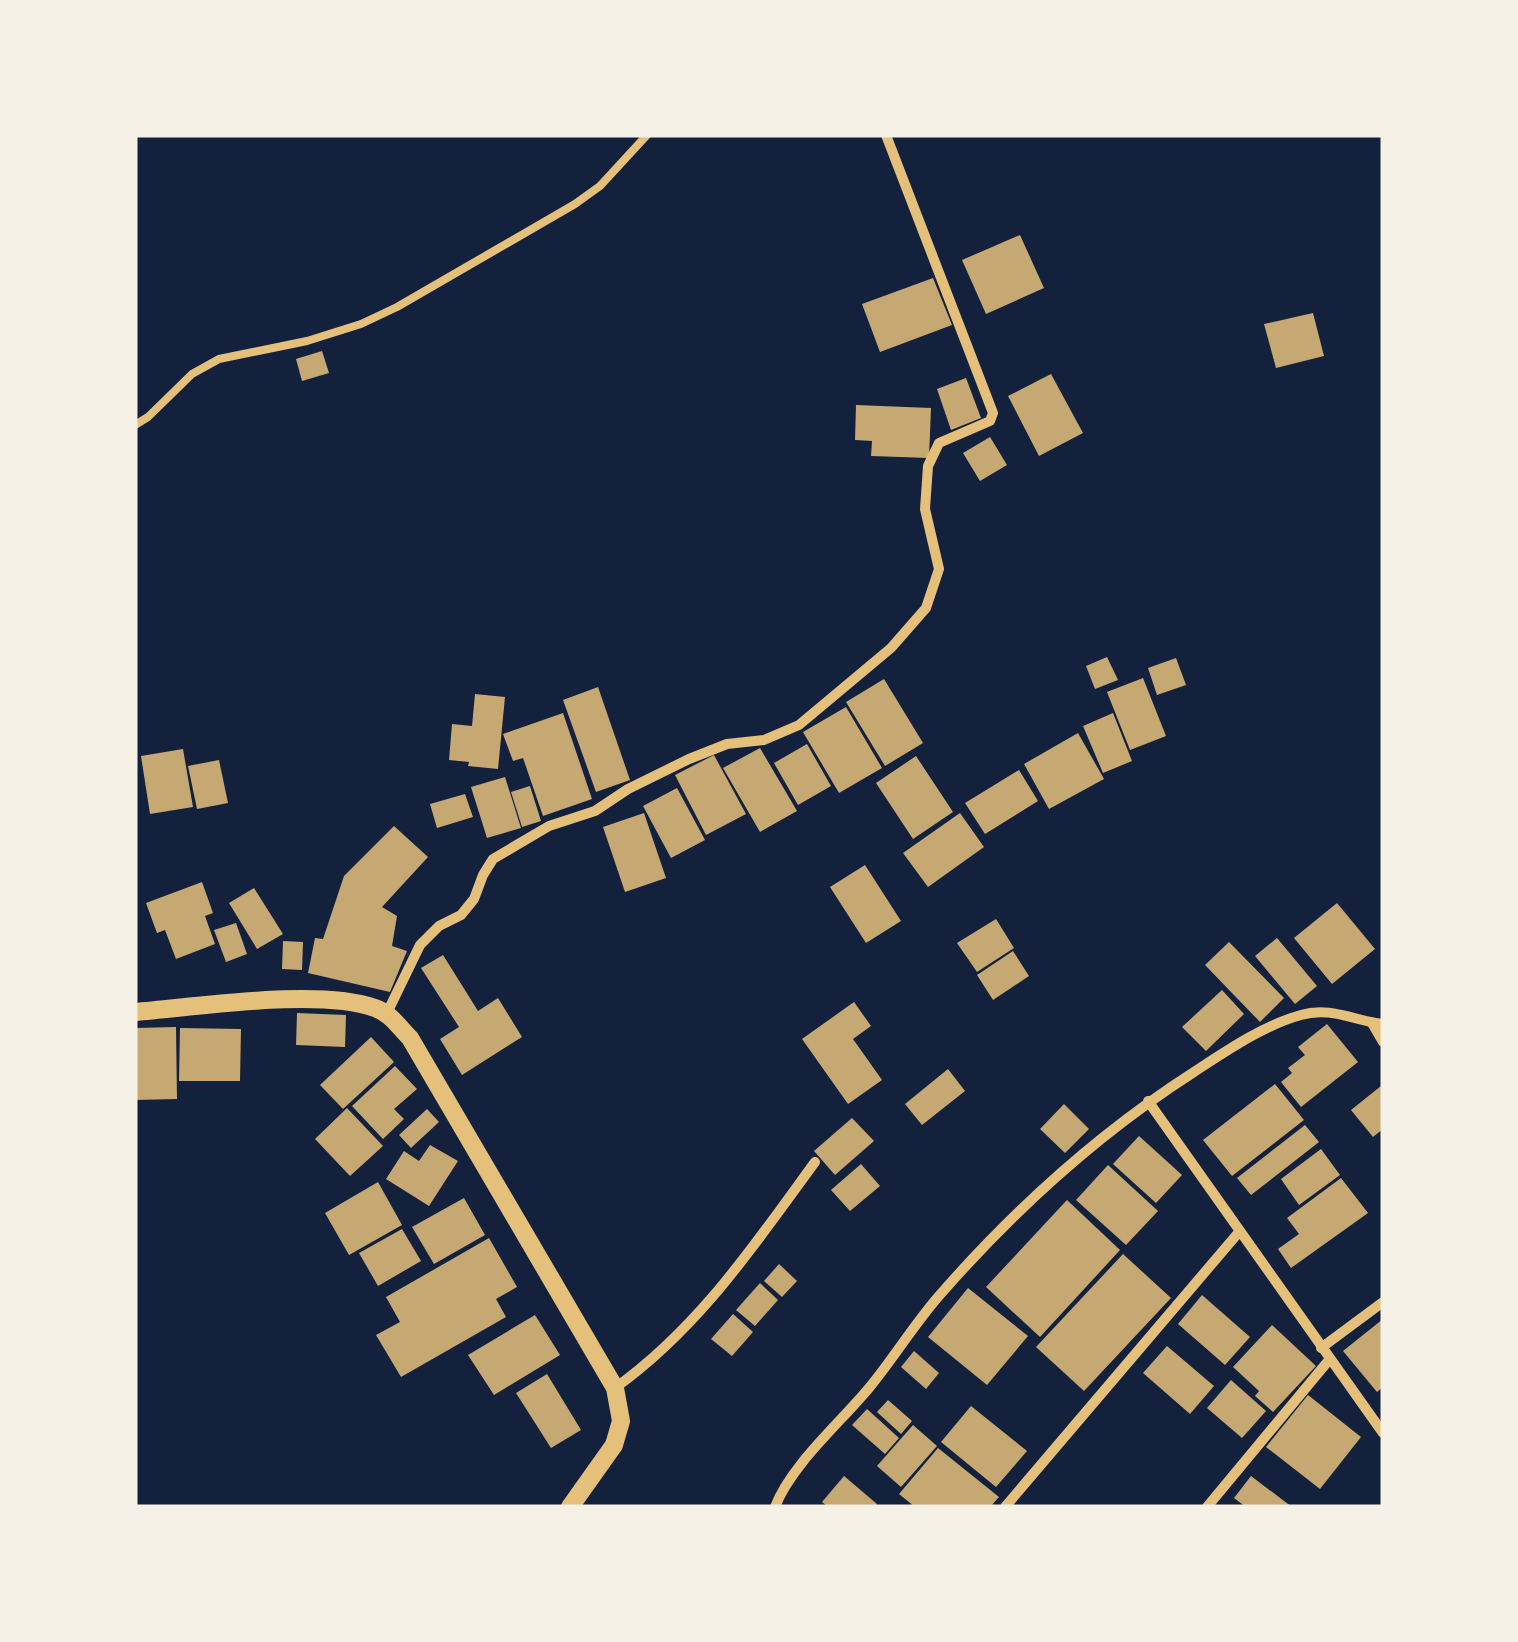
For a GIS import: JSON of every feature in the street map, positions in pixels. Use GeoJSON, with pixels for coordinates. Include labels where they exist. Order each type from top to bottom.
{"type":"FeatureCollection","features":[{"type":"Feature","properties":{"kind":"street"},"geometry":{"type":"LineString","coordinates":[[387,1013],[420,945],[438,926],[461,914],[474,899],[483,874],[494,860],[549,826],[595,811],[628,788],[688,759],[728,744],[764,740],[799,725],[869,670],[926,608],[939,569],[925,509],[928,466],[939,443],[990,421],[993,413],[886,135]]}},
{"type":"Feature","properties":{"kind":"street"},"geometry":{"type":"LineString","coordinates":[[135,1012],[320,1000],[374,1007],[387,1013],[410,1038],[615,1388],[621,1421],[614,1445],[570,1507]]}},
{"type":"Feature","properties":{"kind":"street"},"geometry":{"type":"LineString","coordinates":[[775,1507],[801,1467],[970,1262],[1026,1206],[1148,1101],[1224,1052],[1301,1014],[1323,1012],[1378,1023],[1383,1042]]}},
{"type":"Feature","properties":{"kind":"street"},"geometry":{"type":"LineString","coordinates":[[1148,1101],[1383,1433]]}},
{"type":"Feature","properties":{"kind":"street"},"geometry":{"type":"LineString","coordinates":[[615,1388],[656,1358],[732,1276],[815,1162]]}},
{"type":"Feature","properties":{"kind":"street"},"geometry":{"type":"LineString","coordinates":[[1005,1507],[1239,1232]]}},
{"type":"Feature","properties":{"kind":"street"},"geometry":{"type":"LineString","coordinates":[[1321,1348],[1383,1302]]}},
{"type":"Feature","properties":{"kind":"street"},"geometry":{"type":"LineString","coordinates":[[1207,1507],[1329,1360]]}},
{"type":"Feature","properties":{"kind":"lane"},"geometry":{"type":"LineString","coordinates":[[135,424],[192,374],[219,359],[338,332],[397,307],[575,204],[600,186],[647,135]]}},
{"type":"Feature","properties":{"kind":"building"},"geometry":{"type":"Polygon","coordinates":[[[1020,235],[1044,288],[986,314],[962,260],[1020,235]]]}},
{"type":"Feature","properties":{"kind":"building"},"geometry":{"type":"Polygon","coordinates":[[[933,278],[952,325],[880,352],[862,304],[933,278]]]}},
{"type":"Feature","properties":{"kind":"building"},"geometry":{"type":"Polygon","coordinates":[[[1313,313],[1324,356],[1276,368],[1264,324],[1313,313]]]}},
{"type":"Feature","properties":{"kind":"building"},"geometry":{"type":"Polygon","coordinates":[[[322,351],[329,373],[302,381],[296,359],[322,351]]]}},
{"type":"Feature","properties":{"kind":"building"},"geometry":{"type":"Polygon","coordinates":[[[1051,374],[1083,433],[1039,456],[1008,396],[1051,374]]]}},
{"type":"Feature","properties":{"kind":"building"},"geometry":{"type":"Polygon","coordinates":[[[966,378],[981,418],[951,430],[937,389],[966,378]]]}},
{"type":"Feature","properties":{"kind":"building"},"geometry":{"type":"Polygon","coordinates":[[[856,405],[931,408],[929,458],[871,456],[872,441],[855,440],[856,405]]]}},
{"type":"Feature","properties":{"kind":"building"},"geometry":{"type":"Polygon","coordinates":[[[990,437],[1007,465],[980,481],[963,453],[990,437]]]}},
{"type":"Feature","properties":{"kind":"building"},"geometry":{"type":"Polygon","coordinates":[[[1107,657],[1118,680],[1095,689],[1086,666],[1107,657]]]}},
{"type":"Feature","properties":{"kind":"building"},"geometry":{"type":"Polygon","coordinates":[[[1176,658],[1186,685],[1157,695],[1148,668],[1176,658]]]}},
{"type":"Feature","properties":{"kind":"building"},"geometry":{"type":"Polygon","coordinates":[[[1143,678],[1166,736],[1130,750],[1107,692],[1143,678]]]}},
{"type":"Feature","properties":{"kind":"building"},"geometry":{"type":"Polygon","coordinates":[[[884,679],[923,743],[885,766],[846,702],[884,679]]]}},
{"type":"Feature","properties":{"kind":"building"},"geometry":{"type":"Polygon","coordinates":[[[598,687],[630,780],[596,792],[563,700],[598,687]]]}},
{"type":"Feature","properties":{"kind":"building"},"geometry":{"type":"Polygon","coordinates":[[[475,694],[505,697],[498,769],[449,760],[452,724],[472,726],[475,694]]]}},
{"type":"Feature","properties":{"kind":"building"},"geometry":{"type":"Polygon","coordinates":[[[846,707],[882,768],[839,793],[803,732],[846,707]]]}},
{"type":"Feature","properties":{"kind":"building"},"geometry":{"type":"Polygon","coordinates":[[[563,713],[592,799],[543,816],[523,758],[513,761],[503,734],[563,713]]]}},
{"type":"Feature","properties":{"kind":"building"},"geometry":{"type":"Polygon","coordinates":[[[1113,713],[1132,761],[1103,773],[1083,726],[1113,713]]]}},
{"type":"Feature","properties":{"kind":"building"},"geometry":{"type":"Polygon","coordinates":[[[1078,733],[1104,779],[1049,809],[1024,764],[1078,733]]]}},
{"type":"Feature","properties":{"kind":"building"},"geometry":{"type":"Polygon","coordinates":[[[807,744],[831,786],[798,805],[774,763],[807,744]]]}},
{"type":"Feature","properties":{"kind":"building"},"geometry":{"type":"Polygon","coordinates":[[[760,748],[797,811],[760,832],[723,768],[760,748]]]}},
{"type":"Feature","properties":{"kind":"building"},"geometry":{"type":"Polygon","coordinates":[[[183,749],[193,807],[150,814],[141,756],[183,749]]]}},
{"type":"Feature","properties":{"kind":"building"},"geometry":{"type":"Polygon","coordinates":[[[714,755],[746,814],[706,835],[675,775],[714,755]]]}},
{"type":"Feature","properties":{"kind":"building"},"geometry":{"type":"Polygon","coordinates":[[[916,756],[953,812],[913,839],[876,783],[916,756]]]}},
{"type":"Feature","properties":{"kind":"building"},"geometry":{"type":"Polygon","coordinates":[[[219,760],[228,803],[197,809],[188,766],[219,760]]]}},
{"type":"Feature","properties":{"kind":"building"},"geometry":{"type":"Polygon","coordinates":[[[1019,770],[1038,801],[985,834],[965,803],[1019,770]]]}},
{"type":"Feature","properties":{"kind":"building"},"geometry":{"type":"Polygon","coordinates":[[[505,777],[521,828],[487,838],[471,787],[505,777]]]}},
{"type":"Feature","properties":{"kind":"building"},"geometry":{"type":"Polygon","coordinates":[[[530,786],[541,821],[522,827],[511,792],[530,786]]]}},
{"type":"Feature","properties":{"kind":"building"},"geometry":{"type":"Polygon","coordinates":[[[677,788],[705,840],[671,858],[643,806],[677,788]]]}},
{"type":"Feature","properties":{"kind":"building"},"geometry":{"type":"Polygon","coordinates":[[[465,794],[473,817],[437,828],[430,804],[465,794]]]}},
{"type":"Feature","properties":{"kind":"building"},"geometry":{"type":"Polygon","coordinates":[[[644,813],[666,878],[625,892],[603,827],[644,813]]]}},
{"type":"Feature","properties":{"kind":"building"},"geometry":{"type":"Polygon","coordinates":[[[960,813],[984,847],[928,887],[903,853],[960,813]]]}},
{"type":"Feature","properties":{"kind":"building"},"geometry":{"type":"Polygon","coordinates":[[[394,826],[428,857],[382,907],[397,916],[392,946],[407,951],[390,992],[308,973],[315,938],[323,939],[344,876],[394,826]]]}},
{"type":"Feature","properties":{"kind":"building"},"geometry":{"type":"Polygon","coordinates":[[[865,865],[901,921],[866,943],[830,887],[865,865]]]}},
{"type":"Feature","properties":{"kind":"building"},"geometry":{"type":"Polygon","coordinates":[[[202,882],[213,913],[205,916],[215,944],[176,959],[165,930],[157,933],[146,903],[202,882]]]}},
{"type":"Feature","properties":{"kind":"building"},"geometry":{"type":"Polygon","coordinates":[[[254,888],[283,934],[257,949],[229,903],[254,888]]]}},
{"type":"Feature","properties":{"kind":"building"},"geometry":{"type":"Polygon","coordinates":[[[1337,903],[1375,949],[1332,984],[1294,938],[1337,903]]]}},
{"type":"Feature","properties":{"kind":"building"},"geometry":{"type":"Polygon","coordinates":[[[996,919],[1014,948],[977,972],[957,943],[996,919]]]}},
{"type":"Feature","properties":{"kind":"building"},"geometry":{"type":"Polygon","coordinates":[[[236,923],[247,954],[226,962],[214,930],[236,923]]]}},
{"type":"Feature","properties":{"kind":"building"},"geometry":{"type":"Polygon","coordinates":[[[1277,938],[1317,986],[1295,1004],[1255,956],[1277,938]]]}},
{"type":"Feature","properties":{"kind":"building"},"geometry":{"type":"Polygon","coordinates":[[[283,941],[303,942],[302,970],[282,969],[283,941]]]}},
{"type":"Feature","properties":{"kind":"building"},"geometry":{"type":"Polygon","coordinates":[[[1229,942],[1284,998],[1260,1022],[1205,965],[1229,942]]]}},
{"type":"Feature","properties":{"kind":"building"},"geometry":{"type":"Polygon","coordinates":[[[1013,951],[1029,976],[993,1000],[977,975],[1013,951]]]}},
{"type":"Feature","properties":{"kind":"building"},"geometry":{"type":"Polygon","coordinates":[[[443,955],[478,1011],[498,998],[522,1037],[462,1075],[440,1039],[459,1027],[421,968],[443,955]]]}},
{"type":"Feature","properties":{"kind":"building"},"geometry":{"type":"Polygon","coordinates":[[[1222,990],[1244,1014],[1206,1051],[1182,1027],[1222,990]]]}},
{"type":"Feature","properties":{"kind":"building"},"geometry":{"type":"Polygon","coordinates":[[[854,1002],[871,1026],[853,1039],[882,1080],[848,1104],[802,1039],[854,1002]]]}},
{"type":"Feature","properties":{"kind":"building"},"geometry":{"type":"Polygon","coordinates":[[[297,1013],[346,1015],[345,1047],[296,1045],[297,1013]]]}},
{"type":"Feature","properties":{"kind":"building"},"geometry":{"type":"Polygon","coordinates":[[[1327,1024],[1358,1062],[1301,1107],[1281,1082],[1292,1073],[1288,1068],[1305,1055],[1298,1047],[1327,1024]]]}},
{"type":"Feature","properties":{"kind":"building"},"geometry":{"type":"Polygon","coordinates":[[[176,1027],[177,1099],[135,1100],[135,1028],[176,1027]]]}},
{"type":"Feature","properties":{"kind":"building"},"geometry":{"type":"Polygon","coordinates":[[[180,1028],[241,1029],[240,1081],[179,1081],[180,1028]]]}},
{"type":"Feature","properties":{"kind":"building"},"geometry":{"type":"Polygon","coordinates":[[[371,1037],[394,1062],[343,1109],[320,1085],[371,1037]]]}},
{"type":"Feature","properties":{"kind":"building"},"geometry":{"type":"Polygon","coordinates":[[[395,1066],[417,1089],[394,1109],[404,1119],[383,1139],[352,1106],[395,1066]]]}},
{"type":"Feature","properties":{"kind":"building"},"geometry":{"type":"Polygon","coordinates":[[[948,1069],[965,1091],[922,1125],[905,1104],[948,1069]]]}},
{"type":"Feature","properties":{"kind":"building"},"geometry":{"type":"Polygon","coordinates":[[[1275,1084],[1304,1120],[1232,1176],[1203,1140],[1275,1084]]]}},
{"type":"Feature","properties":{"kind":"building"},"geometry":{"type":"Polygon","coordinates":[[[1381,1086],[1383,1129],[1373,1137],[1351,1110],[1381,1086]]]}},
{"type":"Feature","properties":{"kind":"building"},"geometry":{"type":"Polygon","coordinates":[[[1064,1104],[1089,1129],[1065,1153],[1040,1129],[1064,1104]]]}},
{"type":"Feature","properties":{"kind":"building"},"geometry":{"type":"Polygon","coordinates":[[[347,1108],[383,1146],[350,1176],[315,1139],[347,1108]]]}},
{"type":"Feature","properties":{"kind":"building"},"geometry":{"type":"Polygon","coordinates":[[[427,1109],[439,1122],[411,1148],[399,1135],[427,1109]]]}},
{"type":"Feature","properties":{"kind":"building"},"geometry":{"type":"Polygon","coordinates":[[[852,1118],[874,1141],[835,1175],[814,1151],[852,1118]]]}},
{"type":"Feature","properties":{"kind":"building"},"geometry":{"type":"Polygon","coordinates":[[[1305,1125],[1319,1142],[1251,1195],[1237,1178],[1305,1125]]]}},
{"type":"Feature","properties":{"kind":"building"},"geometry":{"type":"Polygon","coordinates":[[[1139,1136],[1182,1175],[1156,1203],[1113,1164],[1139,1136]]]}},
{"type":"Feature","properties":{"kind":"building"},"geometry":{"type":"Polygon","coordinates":[[[430,1145],[458,1161],[429,1206],[386,1179],[404,1151],[419,1161],[430,1145]]]}},
{"type":"Feature","properties":{"kind":"building"},"geometry":{"type":"Polygon","coordinates":[[[1321,1149],[1340,1175],[1299,1205],[1281,1179],[1321,1149]]]}},
{"type":"Feature","properties":{"kind":"building"},"geometry":{"type":"Polygon","coordinates":[[[861,1164],[880,1186],[850,1211],[831,1190],[861,1164]]]}},
{"type":"Feature","properties":{"kind":"building"},"geometry":{"type":"Polygon","coordinates":[[[1108,1165],[1158,1211],[1126,1245],[1076,1200],[1108,1165]]]}},
{"type":"Feature","properties":{"kind":"building"},"geometry":{"type":"Polygon","coordinates":[[[1341,1178],[1368,1213],[1291,1268],[1278,1249],[1299,1234],[1287,1218],[1341,1178]]]}},
{"type":"Feature","properties":{"kind":"building"},"geometry":{"type":"Polygon","coordinates":[[[378,1182],[402,1225],[349,1255],[325,1213],[378,1182]]]}},
{"type":"Feature","properties":{"kind":"building"},"geometry":{"type":"Polygon","coordinates":[[[464,1198],[485,1235],[434,1264],[412,1227],[464,1198]]]}},
{"type":"Feature","properties":{"kind":"building"},"geometry":{"type":"Polygon","coordinates":[[[1067,1200],[1120,1250],[1040,1337],[986,1287],[1067,1200]]]}},
{"type":"Feature","properties":{"kind":"building"},"geometry":{"type":"Polygon","coordinates":[[[402,1229],[421,1261],[378,1286],[359,1253],[402,1229]]]}},
{"type":"Feature","properties":{"kind":"building"},"geometry":{"type":"Polygon","coordinates":[[[489,1238],[517,1287],[496,1299],[506,1317],[401,1377],[376,1335],[400,1322],[386,1297],[489,1238]]]}},
{"type":"Feature","properties":{"kind":"building"},"geometry":{"type":"Polygon","coordinates":[[[1123,1254],[1171,1298],[1084,1391],[1036,1347],[1123,1254]]]}},
{"type":"Feature","properties":{"kind":"building"},"geometry":{"type":"Polygon","coordinates":[[[779,1264],[797,1281],[782,1297],[764,1281],[779,1264]]]}},
{"type":"Feature","properties":{"kind":"building"},"geometry":{"type":"Polygon","coordinates":[[[760,1283],[778,1300],[755,1326],[736,1310],[760,1283]]]}},
{"type":"Feature","properties":{"kind":"building"},"geometry":{"type":"Polygon","coordinates":[[[968,1288],[1028,1336],[987,1385],[928,1337],[968,1288]]]}},
{"type":"Feature","properties":{"kind":"building"},"geometry":{"type":"Polygon","coordinates":[[[1202,1295],[1250,1337],[1225,1365],[1178,1324],[1202,1295]]]}},
{"type":"Feature","properties":{"kind":"building"},"geometry":{"type":"Polygon","coordinates":[[[733,1314],[753,1332],[732,1356],[711,1339],[733,1314]]]}},
{"type":"Feature","properties":{"kind":"building"},"geometry":{"type":"Polygon","coordinates":[[[535,1315],[560,1355],[494,1395],[468,1355],[535,1315]]]}},
{"type":"Feature","properties":{"kind":"building"},"geometry":{"type":"Polygon","coordinates":[[[1383,1319],[1383,1387],[1377,1392],[1343,1351],[1383,1319]]]}},
{"type":"Feature","properties":{"kind":"building"},"geometry":{"type":"Polygon","coordinates":[[[1272,1325],[1316,1366],[1273,1412],[1255,1396],[1259,1391],[1233,1367],[1272,1325]]]}},
{"type":"Feature","properties":{"kind":"building"},"geometry":{"type":"Polygon","coordinates":[[[1167,1346],[1214,1386],[1190,1414],[1143,1373],[1167,1346]]]}},
{"type":"Feature","properties":{"kind":"building"},"geometry":{"type":"Polygon","coordinates":[[[914,1351],[939,1373],[926,1389],[901,1367],[914,1351]]]}},
{"type":"Feature","properties":{"kind":"building"},"geometry":{"type":"Polygon","coordinates":[[[547,1374],[581,1430],[551,1448],[516,1393],[547,1374]]]}},
{"type":"Feature","properties":{"kind":"building"},"geometry":{"type":"Polygon","coordinates":[[[1231,1380],[1266,1411],[1242,1438],[1207,1408],[1231,1380]]]}},
{"type":"Feature","properties":{"kind":"building"},"geometry":{"type":"Polygon","coordinates":[[[1308,1395],[1361,1437],[1320,1489],[1266,1447],[1308,1395]]]}},
{"type":"Feature","properties":{"kind":"building"},"geometry":{"type":"Polygon","coordinates":[[[888,1400],[912,1421],[901,1434],[877,1412],[888,1400]]]}},
{"type":"Feature","properties":{"kind":"building"},"geometry":{"type":"Polygon","coordinates":[[[971,1406],[1027,1451],[996,1487],[941,1442],[971,1406]]]}},
{"type":"Feature","properties":{"kind":"building"},"geometry":{"type":"Polygon","coordinates":[[[867,1409],[899,1438],[885,1454],[852,1425],[867,1409]]]}},
{"type":"Feature","properties":{"kind":"building"},"geometry":{"type":"Polygon","coordinates":[[[913,1425],[937,1446],[901,1487],[877,1466],[913,1425]]]}},
{"type":"Feature","properties":{"kind":"building"},"geometry":{"type":"Polygon","coordinates":[[[938,1448],[999,1497],[990,1507],[915,1507],[899,1494],[938,1448]]]}},
{"type":"Feature","properties":{"kind":"building"},"geometry":{"type":"Polygon","coordinates":[[[844,1476],[877,1504],[828,1507],[822,1502],[844,1476]]]}},
{"type":"Feature","properties":{"kind":"building"},"geometry":{"type":"Polygon","coordinates":[[[1251,1476],[1292,1507],[1246,1507],[1234,1498],[1251,1476]]]}}]}
